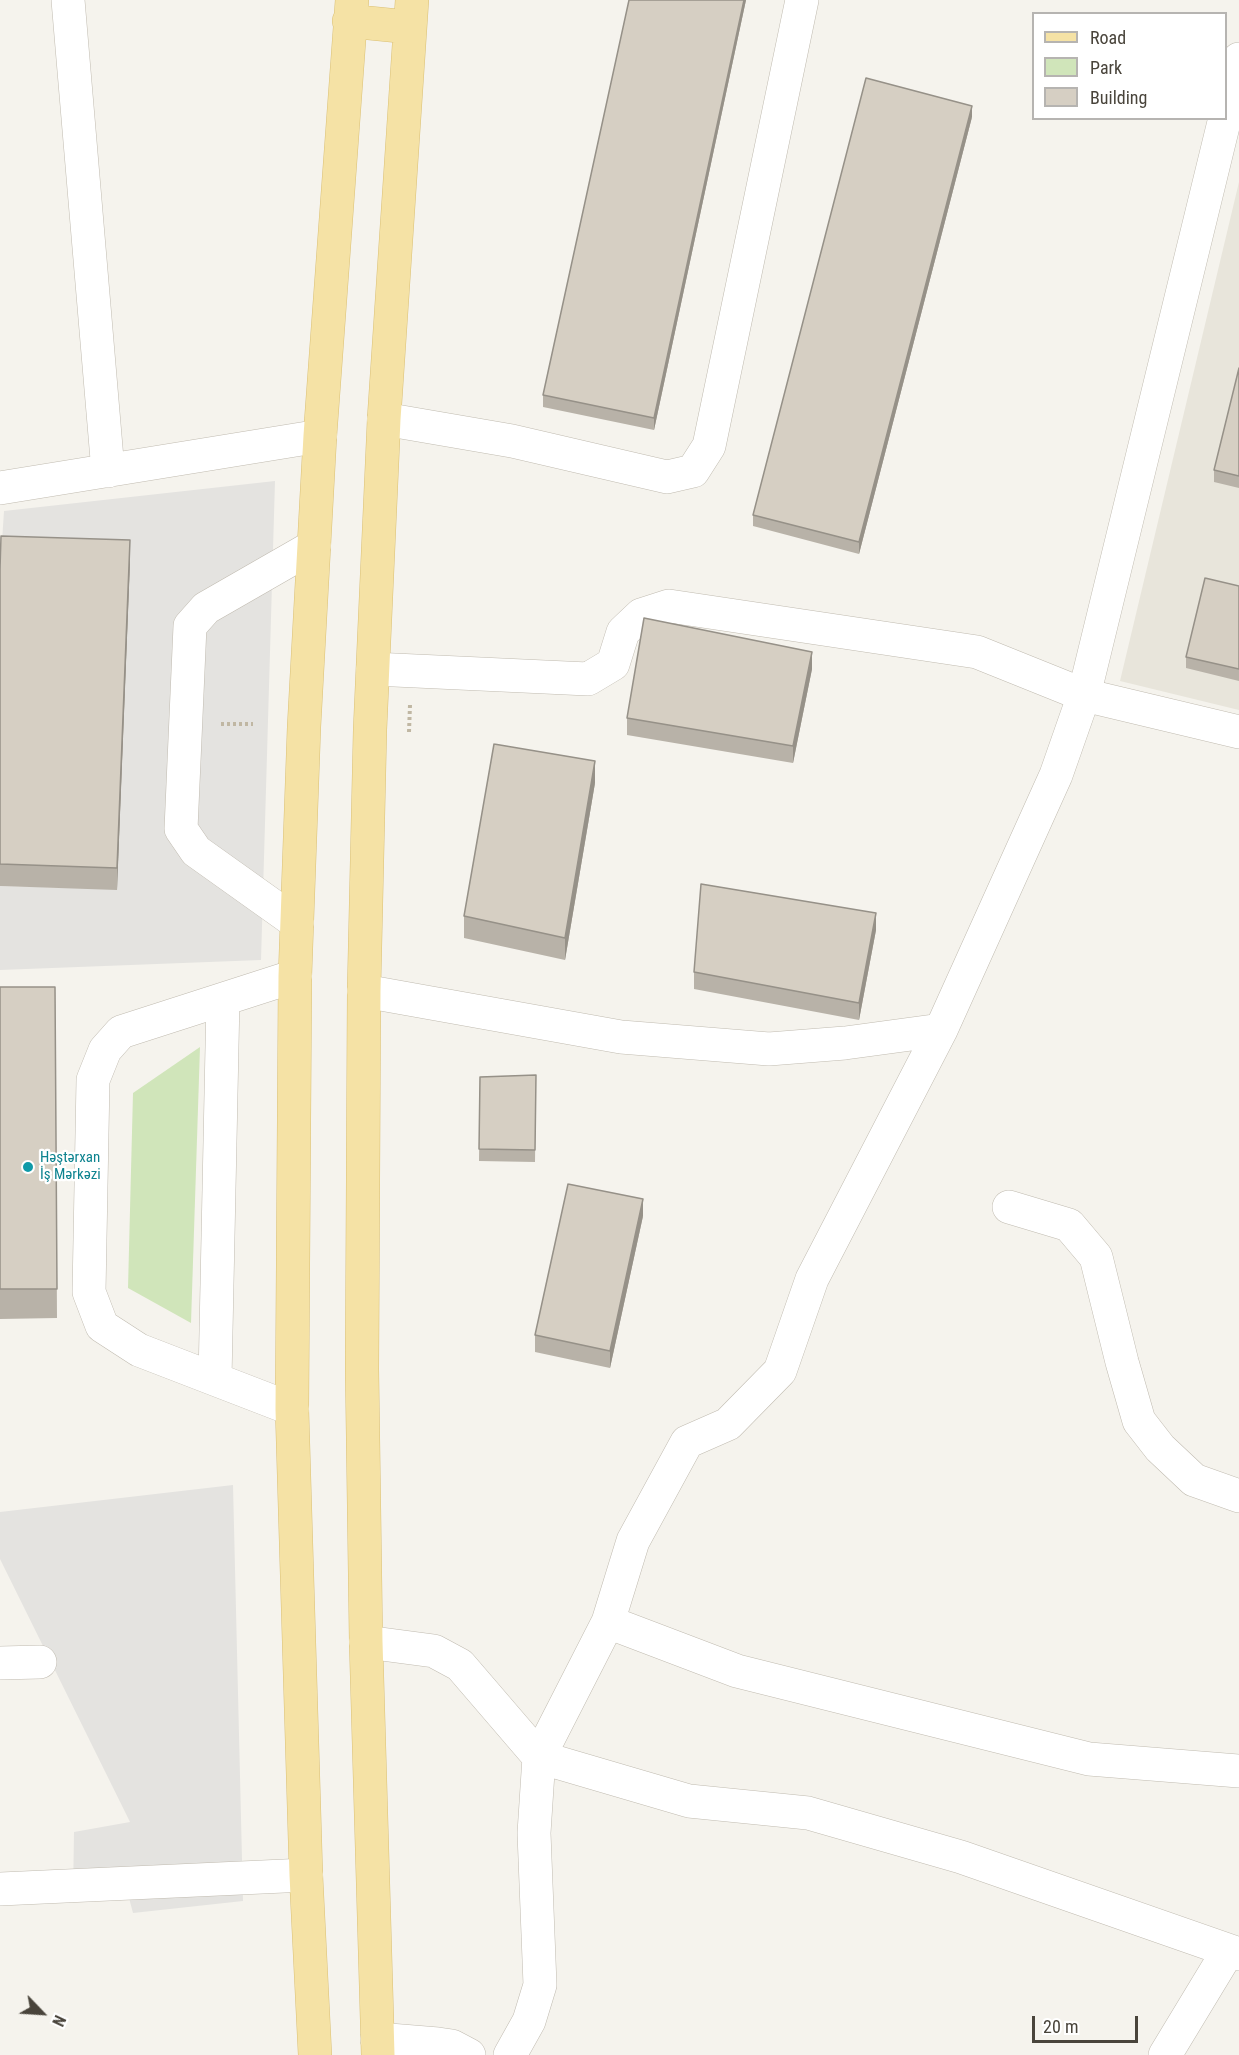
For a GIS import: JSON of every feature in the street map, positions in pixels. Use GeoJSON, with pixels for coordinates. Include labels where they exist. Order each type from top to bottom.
{"type":"FeatureCollection","features":[{"type":"Feature","properties":{"kind":"main road"},"geometry":{"type":"LineString","coordinates":[[315,2055],[306,1875],[292,1409],[296,976],[320,436],[350,11],[411,14],[384,419],[373,669],[364,991],[362,1369],[366,1642],[377,2047]]}},
{"type":"Feature","properties":{"kind":"street"},"geometry":{"type":"LineString","coordinates":[[68,0],[108,471]]}},
{"type":"Feature","properties":{"kind":"street"},"geometry":{"type":"LineString","coordinates":[[384,419],[512,441],[667,477],[693,471],[709,446],[802,0]]}},
{"type":"Feature","properties":{"kind":"street"},"geometry":{"type":"LineString","coordinates":[[1227,109],[1239,59]]}},
{"type":"Feature","properties":{"kind":"street"},"geometry":{"type":"LineString","coordinates":[[510,2055],[529,2021],[540,1985],[534,1833],[539,1757],[608,1622],[633,1541],[687,1442],[728,1424],[780,1371],[812,1279],[940,1030],[1056,775],[1084,695],[1224,120]]}},
{"type":"Feature","properties":{"kind":"street"},"geometry":{"type":"LineString","coordinates":[[0,488],[320,436]]}},
{"type":"Feature","properties":{"kind":"street"},"geometry":{"type":"LineString","coordinates":[[297,923],[196,850],[181,829],[190,626],[206,608],[314,546]]}},
{"type":"Feature","properties":{"kind":"street"},"geometry":{"type":"LineString","coordinates":[[373,669],[588,679],[613,664],[623,632],[641,615],[669,606],[977,652],[1084,695],[1239,732]]}},
{"type":"Feature","properties":{"kind":"street"},"geometry":{"type":"LineString","coordinates":[[292,1409],[139,1350],[102,1326],[89,1292],[93,1080],[105,1050],[122,1032],[296,976]]}},
{"type":"Feature","properties":{"kind":"street"},"geometry":{"type":"LineString","coordinates":[[364,991],[621,1037],[758,1048],[845,1043],[940,1030]]}},
{"type":"Feature","properties":{"kind":"street"},"geometry":{"type":"LineString","coordinates":[[215,1379],[223,999]]}},
{"type":"Feature","properties":{"kind":"street"},"geometry":{"type":"LineString","coordinates":[[1009,1207],[1069,1225],[1096,1257],[1139,1420],[1160,1448],[1194,1480],[1239,1496]]}},
{"type":"Feature","properties":{"kind":"street"},"geometry":{"type":"LineString","coordinates":[[608,1622],[737,1671],[1089,1759],[1239,1771]]}},
{"type":"Feature","properties":{"kind":"street"},"geometry":{"type":"LineString","coordinates":[[366,1642],[434,1651],[460,1665],[539,1757],[690,1801],[808,1813],[961,1857],[1234,1952],[1165,2055]]}},
{"type":"Feature","properties":{"kind":"street"},"geometry":{"type":"LineString","coordinates":[[0,1663],[40,1662]]}},
{"type":"Feature","properties":{"kind":"street"},"geometry":{"type":"LineString","coordinates":[[0,1889],[306,1875]]}},
{"type":"Feature","properties":{"kind":"street"},"geometry":{"type":"LineString","coordinates":[[377,2047],[438,2044],[452,2046],[469,2055]]}},
{"type":"Feature","properties":{"kind":"shaded area"},"geometry":{"type":"Polygon","coordinates":[[[1239,182],[1239,710],[1120,681],[1239,182]]]}},
{"type":"Feature","properties":{"kind":"shaded area"},"geometry":{"type":"Polygon","coordinates":[[[275,481],[261,960],[0,970],[0,886],[117,889],[130,562],[1,557],[4,511],[275,481]]]}},
{"type":"Feature","properties":{"kind":"shaded area"},"geometry":{"type":"Polygon","coordinates":[[[233,1485],[243,1901],[133,1913],[125,1883],[73,1896],[74,1832],[130,1822],[0,1559],[0,1512],[233,1485]]]}},
{"type":"Feature","properties":{"kind":"green space"},"geometry":{"type":"Polygon","coordinates":[[[200,1047],[191,1323],[128,1288],[133,1093],[200,1047]]]}},
{"type":"Feature","properties":{"kind":"building"},"geometry":{"type":"Polygon","coordinates":[[[629,0],[744,0],[654,418],[543,395],[629,0]]]}},
{"type":"Feature","properties":{"kind":"building"},"geometry":{"type":"Polygon","coordinates":[[[866,78],[972,106],[859,542],[753,515],[866,78]]]}},
{"type":"Feature","properties":{"kind":"building"},"geometry":{"type":"Polygon","coordinates":[[[1239,368],[1239,476],[1214,470],[1239,368]]]}},
{"type":"Feature","properties":{"kind":"building"},"geometry":{"type":"Polygon","coordinates":[[[1,536],[130,540],[117,868],[0,864],[1,536]]]}},
{"type":"Feature","properties":{"kind":"building"},"geometry":{"type":"Polygon","coordinates":[[[1205,578],[1239,586],[1239,669],[1186,657],[1205,578]]]}},
{"type":"Feature","properties":{"kind":"building"},"geometry":{"type":"Polygon","coordinates":[[[644,618],[812,652],[793,746],[627,718],[644,618]]]}},
{"type":"Feature","properties":{"kind":"building"},"geometry":{"type":"Polygon","coordinates":[[[494,744],[595,761],[565,938],[464,916],[494,744]]]}},
{"type":"Feature","properties":{"kind":"building"},"geometry":{"type":"Polygon","coordinates":[[[701,884],[876,913],[859,1003],[694,972],[701,884]]]}},
{"type":"Feature","properties":{"kind":"building","name":"Həştərxan İş Mərkəzi"},"geometry":{"type":"Polygon","coordinates":[[[0,987],[55,987],[57,1289],[0,1289],[0,987]]]}},
{"type":"Feature","properties":{"kind":"building"},"geometry":{"type":"Polygon","coordinates":[[[536,1075],[535,1150],[479,1149],[480,1077],[536,1075]]]}},
{"type":"Feature","properties":{"kind":"building"},"geometry":{"type":"Polygon","coordinates":[[[568,1184],[643,1199],[610,1351],[535,1335],[568,1184]]]}},
{"type":"Feature","properties":{"kind":"place","name":"Həştərxan İş Mərkəzi"},"geometry":{"type":"Point","coordinates":[28,1167]}}]}
